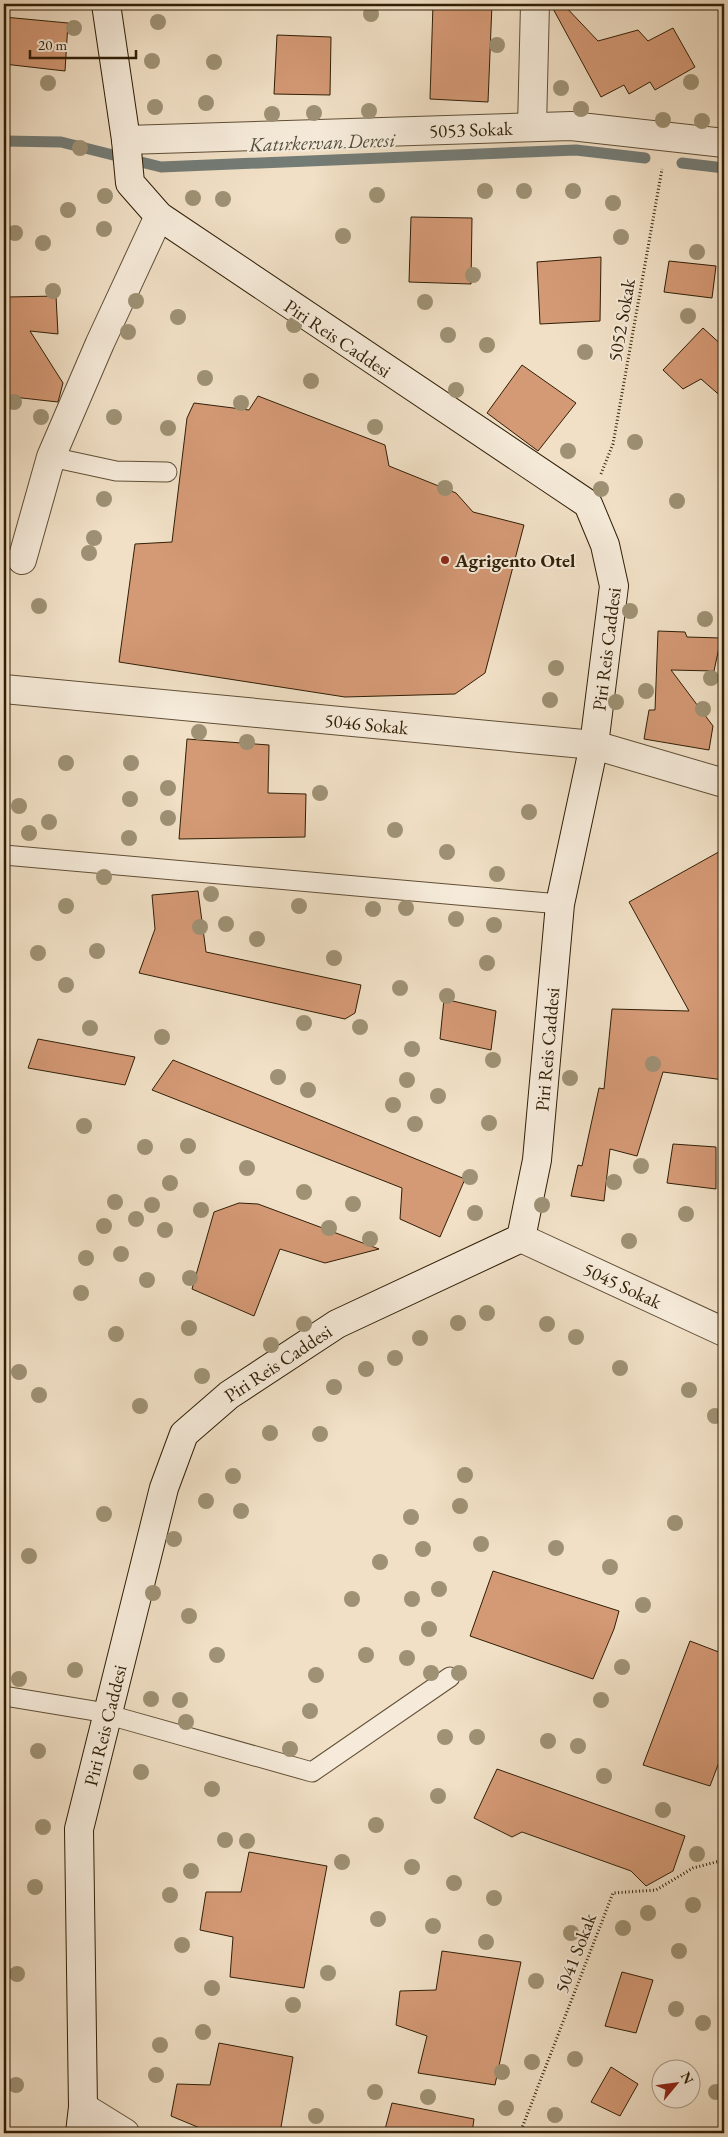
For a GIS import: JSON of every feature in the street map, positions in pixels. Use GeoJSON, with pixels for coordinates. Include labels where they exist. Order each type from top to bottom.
{"type":"FeatureCollection","features":[{"type":"Feature","properties":{"kind":"street","name":"Piri Reis Caddesi"},"geometry":{"type":"LineString","coordinates":[[80,2133],[83,2107],[78,1829],[164,1488],[184,1434],[229,1395],[336,1324],[521,1238],[537,1160],[560,904],[594,745],[614,586],[605,545],[588,504],[159,216],[130,184],[126,140],[106,4]]}},
{"type":"Feature","properties":{"kind":"street"},"geometry":{"type":"LineString","coordinates":[[532,127],[535,4]]}},
{"type":"Feature","properties":{"kind":"street","name":"5053 Sokak"},"geometry":{"type":"LineString","coordinates":[[126,140],[571,126],[724,143]]}},
{"type":"Feature","properties":{"kind":"street"},"geometry":{"type":"LineString","coordinates":[[22,560],[51,457],[100,343],[159,216]]}},
{"type":"Feature","properties":{"kind":"street","name":"5046 Sokak"},"geometry":{"type":"LineString","coordinates":[[4,689],[594,745],[724,783]]}},
{"type":"Feature","properties":{"kind":"street","name":"5045 Sokak"},"geometry":{"type":"LineString","coordinates":[[521,1238],[724,1332]]}},
{"type":"Feature","properties":{"kind":"street"},"geometry":{"type":"LineString","coordinates":[[83,2107],[125,2133]]}},
{"type":"Feature","properties":{"kind":"lane"},"geometry":{"type":"LineString","coordinates":[[51,457],[116,471],[167,472]]}},
{"type":"Feature","properties":{"kind":"lane"},"geometry":{"type":"LineString","coordinates":[[4,855],[560,904]]}},
{"type":"Feature","properties":{"kind":"lane"},"geometry":{"type":"LineString","coordinates":[[4,1696],[107,1713],[108,1715],[312,1772],[450,1678]]}},
{"type":"Feature","properties":{"kind":"path","name":"5052 Sokak"},"geometry":{"type":"LineString","coordinates":[[588,504],[613,444],[668,137]]}},
{"type":"Feature","properties":{"kind":"path","name":"5041 Sokak"},"geometry":{"type":"LineString","coordinates":[[520,2133],[614,1893],[656,1890],[693,1868],[724,1860]]}},
{"type":"Feature","properties":{"kind":"building"},"geometry":{"type":"Polygon","coordinates":[[[433,4],[492,4],[488,102],[430,99],[433,4]]]}},
{"type":"Feature","properties":{"kind":"building"},"geometry":{"type":"Polygon","coordinates":[[[563,4],[598,41],[638,30],[648,41],[673,28],[695,67],[655,90],[650,82],[629,94],[624,85],[601,97],[551,5],[563,4]]]}},
{"type":"Feature","properties":{"kind":"building"},"geometry":{"type":"Polygon","coordinates":[[[4,17],[68,23],[65,71],[4,64],[4,17]]]}},
{"type":"Feature","properties":{"kind":"building"},"geometry":{"type":"Polygon","coordinates":[[[277,35],[331,37],[330,95],[274,94],[277,35]]]}},
{"type":"Feature","properties":{"kind":"building"},"geometry":{"type":"Polygon","coordinates":[[[411,217],[472,218],[471,284],[409,282],[411,217]]]}},
{"type":"Feature","properties":{"kind":"building"},"geometry":{"type":"Polygon","coordinates":[[[601,257],[600,321],[540,324],[537,262],[601,257]]]}},
{"type":"Feature","properties":{"kind":"building"},"geometry":{"type":"Polygon","coordinates":[[[669,261],[716,266],[712,298],[664,292],[669,261]]]}},
{"type":"Feature","properties":{"kind":"building"},"geometry":{"type":"Polygon","coordinates":[[[4,290],[8,297],[56,296],[58,334],[30,331],[63,383],[58,402],[4,396],[4,290]]]}},
{"type":"Feature","properties":{"kind":"building"},"geometry":{"type":"Polygon","coordinates":[[[703,328],[724,347],[724,399],[701,379],[683,389],[663,370],[703,328]]]}},
{"type":"Feature","properties":{"kind":"building"},"geometry":{"type":"Polygon","coordinates":[[[522,365],[576,403],[538,451],[487,413],[522,365]]]}},
{"type":"Feature","properties":{"kind":"building"},"geometry":{"type":"Polygon","coordinates":[[[258,396],[385,445],[389,466],[456,493],[473,512],[524,525],[485,673],[455,694],[345,697],[119,662],[135,544],[172,542],[187,418],[194,403],[249,410],[258,396]]]}},
{"type":"Feature","properties":{"kind":"building"},"geometry":{"type":"Polygon","coordinates":[[[658,631],[685,632],[687,637],[721,638],[714,671],[671,670],[713,726],[709,750],[644,739],[649,710],[655,710],[658,631]]]}},
{"type":"Feature","properties":{"kind":"building"},"geometry":{"type":"Polygon","coordinates":[[[187,739],[269,745],[268,793],[306,794],[305,837],[179,839],[187,739]]]}},
{"type":"Feature","properties":{"kind":"building"},"geometry":{"type":"Polygon","coordinates":[[[724,849],[724,1080],[663,1072],[637,1156],[610,1149],[604,1201],[571,1196],[578,1165],[582,1166],[599,1088],[604,1089],[612,1009],[689,1011],[629,902],[724,849]]]}},
{"type":"Feature","properties":{"kind":"building"},"geometry":{"type":"Polygon","coordinates":[[[198,891],[206,952],[361,985],[355,1013],[345,1019],[139,973],[155,929],[152,895],[198,891]]]}},
{"type":"Feature","properties":{"kind":"building"},"geometry":{"type":"Polygon","coordinates":[[[444,999],[496,1011],[491,1050],[440,1039],[444,999]]]}},
{"type":"Feature","properties":{"kind":"building"},"geometry":{"type":"Polygon","coordinates":[[[38,1039],[135,1057],[125,1085],[28,1068],[38,1039]]]}},
{"type":"Feature","properties":{"kind":"building"},"geometry":{"type":"Polygon","coordinates":[[[173,1060],[465,1179],[440,1237],[400,1219],[402,1188],[152,1090],[173,1060]]]}},
{"type":"Feature","properties":{"kind":"building"},"geometry":{"type":"Polygon","coordinates":[[[673,1144],[716,1147],[716,1189],[667,1183],[673,1144]]]}},
{"type":"Feature","properties":{"kind":"building"},"geometry":{"type":"Polygon","coordinates":[[[239,1203],[258,1204],[379,1249],[325,1263],[280,1249],[254,1316],[192,1289],[214,1212],[239,1203]]]}},
{"type":"Feature","properties":{"kind":"building"},"geometry":{"type":"Polygon","coordinates":[[[493,1571],[619,1611],[614,1629],[593,1679],[470,1636],[493,1571]]]}},
{"type":"Feature","properties":{"kind":"building"},"geometry":{"type":"Polygon","coordinates":[[[690,1641],[724,1654],[724,1749],[710,1786],[643,1765],[690,1641]]]}},
{"type":"Feature","properties":{"kind":"building"},"geometry":{"type":"Polygon","coordinates":[[[497,1769],[685,1836],[673,1871],[646,1886],[631,1871],[522,1832],[512,1837],[474,1818],[497,1769]]]}},
{"type":"Feature","properties":{"kind":"building"},"geometry":{"type":"Polygon","coordinates":[[[249,1852],[327,1866],[304,1988],[230,1977],[233,1937],[200,1930],[206,1892],[241,1892],[249,1852]]]}},
{"type":"Feature","properties":{"kind":"building"},"geometry":{"type":"Polygon","coordinates":[[[442,1951],[521,1962],[495,2085],[418,2073],[427,2036],[396,2025],[400,1991],[436,1990],[442,1951]]]}},
{"type":"Feature","properties":{"kind":"building"},"geometry":{"type":"Polygon","coordinates":[[[622,1972],[653,1980],[636,2033],[605,2026],[622,1972]]]}},
{"type":"Feature","properties":{"kind":"building"},"geometry":{"type":"Polygon","coordinates":[[[219,2043],[293,2057],[280,2133],[199,2133],[200,2128],[171,2116],[177,2084],[210,2085],[219,2043]]]}},
{"type":"Feature","properties":{"kind":"building"},"geometry":{"type":"Polygon","coordinates":[[[611,2067],[638,2084],[620,2116],[591,2102],[611,2067]]]}},
{"type":"Feature","properties":{"kind":"building"},"geometry":{"type":"Polygon","coordinates":[[[392,2103],[474,2119],[472,2133],[384,2133],[392,2103]]]}},
{"type":"Feature","properties":{"kind":"waterway","name":"Katırkervan Deresi"},"geometry":{"type":"LineString","coordinates":[[4,141],[61,142],[161,167],[576,150],[645,158]]}},
{"type":"Feature","properties":{"kind":"waterway","name":"Katırkervan Deresi"},"geometry":{"type":"LineString","coordinates":[[682,163],[724,168]]}},
{"type":"Feature","properties":{"kind":"place","name":"Agrigento Otel"},"geometry":{"type":"Point","coordinates":[445,560]}}]}
